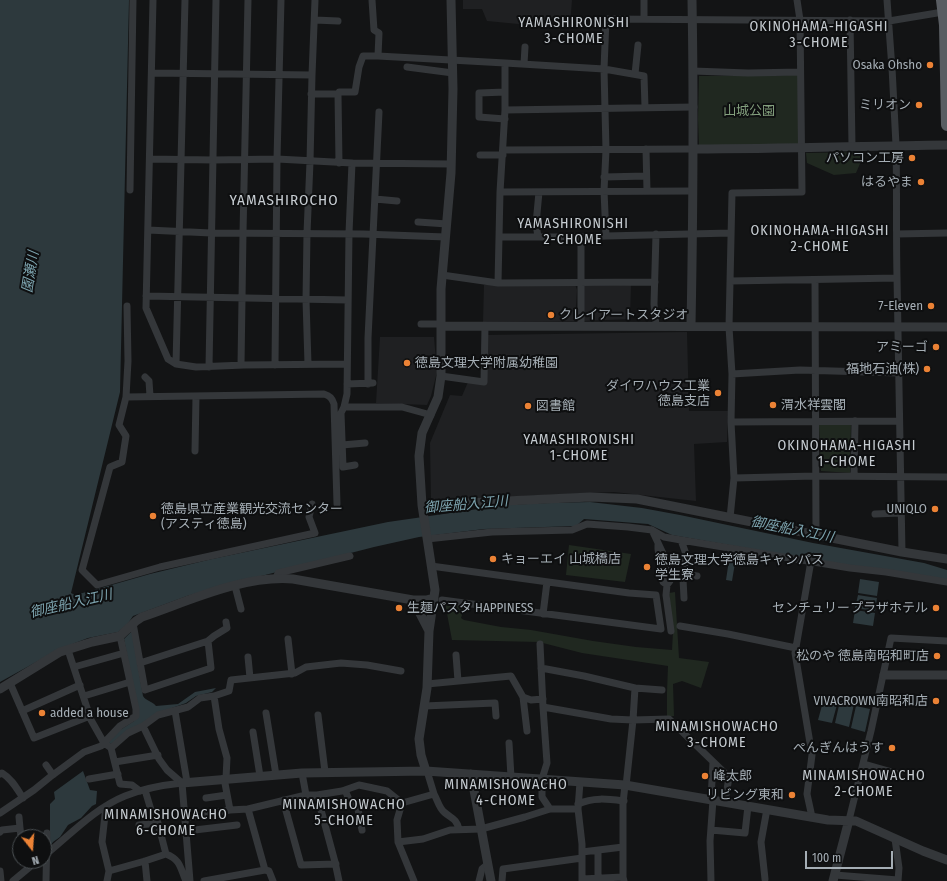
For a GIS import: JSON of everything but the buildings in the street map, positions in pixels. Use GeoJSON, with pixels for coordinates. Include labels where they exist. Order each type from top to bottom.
{"type":"FeatureCollection","features":[{"type":"Feature","properties":{"kind":"highway"},"geometry":{"type":"LineString","coordinates":[[942,0],[945,25],[947,125]]}},
{"type":"Feature","properties":{"kind":"street"},"geometry":{"type":"LineString","coordinates":[[130,190],[133,0]]}},
{"type":"Feature","properties":{"kind":"street"},"geometry":{"type":"LineString","coordinates":[[153,0],[146,308],[168,359],[176,364],[196,368],[241,365],[347,364]]}},
{"type":"Feature","properties":{"kind":"street"},"geometry":{"type":"LineString","coordinates":[[176,364],[185,0]]}},
{"type":"Feature","properties":{"kind":"street"},"geometry":{"type":"LineString","coordinates":[[209,367],[216,0]]}},
{"type":"Feature","properties":{"kind":"street"},"geometry":{"type":"LineString","coordinates":[[241,365],[248,0]]}},
{"type":"Feature","properties":{"kind":"street"},"geometry":{"type":"LineString","coordinates":[[275,365],[277,159],[282,0]]}},
{"type":"Feature","properties":{"kind":"street"},"geometry":{"type":"LineString","coordinates":[[308,364],[306,300],[307,233],[315,0]]}},
{"type":"Feature","properties":{"kind":"street"},"geometry":{"type":"LineString","coordinates":[[372,0],[374,30],[379,33],[378,56]]}},
{"type":"Feature","properties":{"kind":"street"},"geometry":{"type":"LineString","coordinates":[[451,0],[453,73],[451,164],[442,275],[441,376],[438,397],[422,433],[419,463],[423,510],[434,585],[438,599],[429,631],[427,684],[419,739],[421,755],[434,794],[443,811],[457,823],[459,830]]}},
{"type":"Feature","properties":{"kind":"street"},"geometry":{"type":"LineString","coordinates":[[644,0],[644,19]]}},
{"type":"Feature","properties":{"kind":"street"},"geometry":{"type":"LineString","coordinates":[[691,326],[693,233],[692,191],[694,149],[692,0]]}},
{"type":"Feature","properties":{"kind":"street"},"geometry":{"type":"LineString","coordinates":[[730,518],[734,478],[731,422],[732,374],[729,326],[732,193],[802,192],[800,20],[797,0]]}},
{"type":"Feature","properties":{"kind":"street"},"geometry":{"type":"LineString","coordinates":[[887,0],[896,146],[902,552]]}},
{"type":"Feature","properties":{"kind":"street"},"geometry":{"type":"LineString","coordinates":[[606,236],[604,177],[606,150],[606,108],[604,69],[606,19],[889,21],[943,12]]}},
{"type":"Feature","properties":{"kind":"street"},"geometry":{"type":"LineString","coordinates":[[315,20],[338,20]]}},
{"type":"Feature","properties":{"kind":"street"},"geometry":{"type":"LineString","coordinates":[[850,20],[852,146]]}},
{"type":"Feature","properties":{"kind":"street"},"geometry":{"type":"LineString","coordinates":[[635,74],[638,45]]}},
{"type":"Feature","properties":{"kind":"street"},"geometry":{"type":"LineString","coordinates":[[524,64],[525,47]]}},
{"type":"Feature","properties":{"kind":"street"},"geometry":{"type":"LineString","coordinates":[[311,94],[338,94],[339,92],[355,92],[359,67],[363,56],[378,56],[604,69],[635,74],[644,76],[645,107]]}},
{"type":"Feature","properties":{"kind":"street"},"geometry":{"type":"LineString","coordinates":[[498,283],[500,192],[505,119],[505,63]]}},
{"type":"Feature","properties":{"kind":"street"},"geometry":{"type":"LineString","coordinates":[[407,67],[453,73]]}},
{"type":"Feature","properties":{"kind":"street"},"geometry":{"type":"LineString","coordinates":[[693,71],[748,73],[800,72]]}},
{"type":"Feature","properties":{"kind":"street"},"geometry":{"type":"LineString","coordinates":[[152,73],[312,75]]}},
{"type":"Feature","properties":{"kind":"street"},"geometry":{"type":"LineString","coordinates":[[505,92],[479,93],[479,117],[505,119]]}},
{"type":"Feature","properties":{"kind":"street"},"geometry":{"type":"LineString","coordinates":[[338,94],[339,163]]}},
{"type":"Feature","properties":{"kind":"street"},"geometry":{"type":"LineString","coordinates":[[505,110],[694,107]]}},
{"type":"Feature","properties":{"kind":"street"},"geometry":{"type":"LineString","coordinates":[[347,384],[371,384],[368,338],[379,112]]}},
{"type":"Feature","properties":{"kind":"street"},"geometry":{"type":"LineString","coordinates":[[480,155],[646,149],[802,149],[852,146],[947,145]]}},
{"type":"Feature","properties":{"kind":"street"},"geometry":{"type":"LineString","coordinates":[[646,149],[647,191]]}},
{"type":"Feature","properties":{"kind":"street"},"geometry":{"type":"LineString","coordinates":[[150,159],[277,159],[339,163],[451,164]]}},
{"type":"Feature","properties":{"kind":"street"},"geometry":{"type":"LineString","coordinates":[[352,163],[349,234],[347,394],[341,413],[343,467],[355,466]]}},
{"type":"Feature","properties":{"kind":"street"},"geometry":{"type":"LineString","coordinates":[[604,177],[646,176]]}},
{"type":"Feature","properties":{"kind":"street"},"geometry":{"type":"LineString","coordinates":[[500,192],[692,191]]}},
{"type":"Feature","properties":{"kind":"street"},"geometry":{"type":"LineString","coordinates":[[538,237],[536,224],[539,192]]}},
{"type":"Feature","properties":{"kind":"street"},"geometry":{"type":"LineString","coordinates":[[375,200],[397,201]]}},
{"type":"Feature","properties":{"kind":"street"},"geometry":{"type":"LineString","coordinates":[[418,222],[447,224]]}},
{"type":"Feature","properties":{"kind":"street"},"geometry":{"type":"LineString","coordinates":[[148,230],[211,233],[374,234],[446,237]]}},
{"type":"Feature","properties":{"kind":"street"},"geometry":{"type":"LineString","coordinates":[[500,237],[581,237],[731,233]]}},
{"type":"Feature","properties":{"kind":"street"},"geometry":{"type":"LineString","coordinates":[[897,234],[947,233]]}},
{"type":"Feature","properties":{"kind":"street"},"geometry":{"type":"LineString","coordinates":[[656,234],[654,304],[656,326]]}},
{"type":"Feature","properties":{"kind":"street"},"geometry":{"type":"LineString","coordinates":[[581,237],[581,326]]}},
{"type":"Feature","properties":{"kind":"street"},"geometry":{"type":"LineString","coordinates":[[442,275],[498,283],[655,282]]}},
{"type":"Feature","properties":{"kind":"street"},"geometry":{"type":"LineString","coordinates":[[730,281],[897,278]]}},
{"type":"Feature","properties":{"kind":"street"},"geometry":{"type":"LineString","coordinates":[[815,280],[816,534]]}},
{"type":"Feature","properties":{"kind":"street"},"geometry":{"type":"LineString","coordinates":[[146,296],[348,300]]}},
{"type":"Feature","properties":{"kind":"street"},"geometry":{"type":"LineString","coordinates":[[127,306],[128,361],[126,397],[119,425],[126,436],[122,462],[110,467],[82,570],[97,585],[160,567],[315,533],[309,517],[312,504]]}},
{"type":"Feature","properties":{"kind":"street"},"geometry":{"type":"LineString","coordinates":[[420,324],[485,326],[947,327]]}},
{"type":"Feature","properties":{"kind":"street"},"geometry":{"type":"LineString","coordinates":[[441,376],[484,382],[485,326]]}},
{"type":"Feature","properties":{"kind":"street"},"geometry":{"type":"LineString","coordinates":[[732,374],[800,370],[899,373]]}},
{"type":"Feature","properties":{"kind":"street"},"geometry":{"type":"LineString","coordinates":[[145,377],[149,381],[150,396]]}},
{"type":"Feature","properties":{"kind":"street"},"geometry":{"type":"LineString","coordinates":[[126,397],[324,394],[329,396],[334,404],[337,504]]}},
{"type":"Feature","properties":{"kind":"street"},"geometry":{"type":"LineString","coordinates":[[194,451],[196,396]]}},
{"type":"Feature","properties":{"kind":"street"},"geometry":{"type":"LineString","coordinates":[[344,407],[402,406],[431,415]]}},
{"type":"Feature","properties":{"kind":"street"},"geometry":{"type":"LineString","coordinates":[[854,476],[855,421]]}},
{"type":"Feature","properties":{"kind":"street"},"geometry":{"type":"LineString","coordinates":[[731,422],[899,421]]}},
{"type":"Feature","properties":{"kind":"street"},"geometry":{"type":"LineString","coordinates":[[342,445],[365,443]]}},
{"type":"Feature","properties":{"kind":"street"},"geometry":{"type":"LineString","coordinates":[[734,478],[815,476],[947,477]]}},
{"type":"Feature","properties":{"kind":"street"},"geometry":{"type":"LineString","coordinates":[[423,510],[590,497],[637,500],[902,552],[947,559]]}},
{"type":"Feature","properties":{"kind":"street"},"geometry":{"type":"LineString","coordinates":[[875,514],[902,513]]}},
{"type":"Feature","properties":{"kind":"street"},"geometry":{"type":"LineString","coordinates":[[427,538],[492,532],[572,530],[587,524],[628,527],[652,530],[664,537],[681,540],[947,582]]}},
{"type":"Feature","properties":{"kind":"street"},"geometry":{"type":"LineString","coordinates":[[652,530],[667,562],[670,581],[667,585],[666,595],[671,630]]}},
{"type":"Feature","properties":{"kind":"street"},"geometry":{"type":"LineString","coordinates":[[681,540],[686,554],[683,574],[684,598]]}},
{"type":"Feature","properties":{"kind":"street"},"geometry":{"type":"LineString","coordinates":[[276,578],[278,573],[350,556]]}},
{"type":"Feature","properties":{"kind":"street"},"geometry":{"type":"LineString","coordinates":[[811,561],[795,653],[812,755],[807,794],[812,817]]}},
{"type":"Feature","properties":{"kind":"street"},"geometry":{"type":"LineString","coordinates":[[0,689],[60,652],[120,635],[142,617],[235,586],[276,578],[300,580],[412,600],[438,599],[661,629],[656,595],[629,593],[431,566]]}},
{"type":"Feature","properties":{"kind":"street"},"geometry":{"type":"LineString","coordinates":[[683,574],[697,576]]}},
{"type":"Feature","properties":{"kind":"street"},"geometry":{"type":"LineString","coordinates":[[543,614],[547,582]]}},
{"type":"Feature","properties":{"kind":"street"},"geometry":{"type":"LineString","coordinates":[[235,586],[241,609]]}},
{"type":"Feature","properties":{"kind":"street"},"geometry":{"type":"LineString","coordinates":[[412,600],[429,631]]}},
{"type":"Feature","properties":{"kind":"street"},"geometry":{"type":"LineString","coordinates":[[140,663],[208,641],[227,628],[226,622]]}},
{"type":"Feature","properties":{"kind":"street"},"geometry":{"type":"LineString","coordinates":[[132,624],[145,690],[211,668],[208,641]]}},
{"type":"Feature","properties":{"kind":"street"},"geometry":{"type":"LineString","coordinates":[[680,626],[796,648]]}},
{"type":"Feature","properties":{"kind":"street"},"geometry":{"type":"LineString","coordinates":[[0,813],[23,798],[84,752],[101,746],[120,726],[136,715],[120,635]]}},
{"type":"Feature","properties":{"kind":"street"},"geometry":{"type":"LineString","coordinates":[[895,839],[899,868],[898,880],[834,878],[848,820],[864,764],[891,638],[947,641]]}},
{"type":"Feature","properties":{"kind":"street"},"geometry":{"type":"LineString","coordinates":[[288,639],[292,674]]}},
{"type":"Feature","properties":{"kind":"street"},"geometry":{"type":"LineString","coordinates":[[540,644],[547,763],[542,779],[542,797],[550,809]]}},
{"type":"Feature","properties":{"kind":"street"},"geometry":{"type":"LineString","coordinates":[[68,650],[96,731],[104,743],[111,748],[120,784],[143,790],[158,823],[166,854]]}},
{"type":"Feature","properties":{"kind":"street"},"geometry":{"type":"LineString","coordinates":[[74,667],[124,653]]}},
{"type":"Feature","properties":{"kind":"street"},"geometry":{"type":"LineString","coordinates":[[456,655],[458,681]]}},
{"type":"Feature","properties":{"kind":"street"},"geometry":{"type":"LineString","coordinates":[[248,657],[250,678]]}},
{"type":"Feature","properties":{"kind":"street"},"geometry":{"type":"LineString","coordinates":[[111,748],[128,733],[143,726],[158,715],[188,706],[200,698],[214,696],[230,691],[231,680],[292,674],[306,667],[318,664],[341,663],[367,665],[401,672]]}},
{"type":"Feature","properties":{"kind":"street"},"geometry":{"type":"LineString","coordinates":[[541,668],[584,676],[634,688],[662,690]]}},
{"type":"Feature","properties":{"kind":"street"},"geometry":{"type":"LineString","coordinates":[[884,675],[947,675]]}},
{"type":"Feature","properties":{"kind":"street"},"geometry":{"type":"LineString","coordinates":[[427,684],[511,676],[523,697],[527,731]]}},
{"type":"Feature","properties":{"kind":"street"},"geometry":{"type":"LineString","coordinates":[[84,696],[130,682]]}},
{"type":"Feature","properties":{"kind":"street"},"geometry":{"type":"LineString","coordinates":[[10,683],[34,738],[90,716]]}},
{"type":"Feature","properties":{"kind":"street"},"geometry":{"type":"LineString","coordinates":[[22,711],[80,685]]}},
{"type":"Feature","properties":{"kind":"street"},"geometry":{"type":"LineString","coordinates":[[580,782],[578,806],[582,855],[582,880],[598,878],[624,879],[624,801],[633,720],[634,688]]}},
{"type":"Feature","properties":{"kind":"street"},"geometry":{"type":"LineString","coordinates":[[214,696],[219,729],[227,758],[225,778],[230,810]]}},
{"type":"Feature","properties":{"kind":"street"},"geometry":{"type":"LineString","coordinates":[[523,697],[531,700],[543,699]]}},
{"type":"Feature","properties":{"kind":"street"},"geometry":{"type":"LineString","coordinates":[[424,706],[495,703],[496,716]]}},
{"type":"Feature","properties":{"kind":"street"},"geometry":{"type":"LineString","coordinates":[[543,707],[610,719],[670,719],[729,777],[724,802]]}},
{"type":"Feature","properties":{"kind":"street"},"geometry":{"type":"LineString","coordinates":[[175,711],[184,782],[190,881]]}},
{"type":"Feature","properties":{"kind":"street"},"geometry":{"type":"LineString","coordinates":[[266,713],[276,775]]}},
{"type":"Feature","properties":{"kind":"street"},"geometry":{"type":"LineString","coordinates":[[318,715],[325,772]]}},
{"type":"Feature","properties":{"kind":"street"},"geometry":{"type":"LineString","coordinates":[[143,726],[167,770],[184,782]]}},
{"type":"Feature","properties":{"kind":"street"},"geometry":{"type":"LineString","coordinates":[[253,732],[260,776]]}},
{"type":"Feature","properties":{"kind":"street"},"geometry":{"type":"LineString","coordinates":[[509,743],[511,777]]}},
{"type":"Feature","properties":{"kind":"street"},"geometry":{"type":"LineString","coordinates":[[115,762],[158,755]]}},
{"type":"Feature","properties":{"kind":"street"},"geometry":{"type":"LineString","coordinates":[[711,881],[713,762]]}},
{"type":"Feature","properties":{"kind":"street"},"geometry":{"type":"LineString","coordinates":[[864,764],[899,774]]}},
{"type":"Feature","properties":{"kind":"street"},"geometry":{"type":"LineString","coordinates":[[46,765],[53,775]]}},
{"type":"Feature","properties":{"kind":"street"},"geometry":{"type":"LineString","coordinates":[[52,849],[106,806],[124,796],[143,790],[184,782],[225,778],[325,772],[426,771],[626,785],[828,820],[856,821],[947,860]]}},
{"type":"Feature","properties":{"kind":"street"},"geometry":{"type":"LineString","coordinates":[[302,773],[306,795]]}},
{"type":"Feature","properties":{"kind":"street"},"geometry":{"type":"LineString","coordinates":[[0,774],[5,774],[23,798]]}},
{"type":"Feature","properties":{"kind":"street"},"geometry":{"type":"LineString","coordinates":[[89,779],[118,774]]}},
{"type":"Feature","properties":{"kind":"street"},"geometry":{"type":"LineString","coordinates":[[471,774],[491,881]]}},
{"type":"Feature","properties":{"kind":"street"},"geometry":{"type":"LineString","coordinates":[[185,818],[230,810],[248,809],[306,795],[317,795],[345,790],[359,785],[387,791],[402,803]]}},
{"type":"Feature","properties":{"kind":"street"},"geometry":{"type":"LineString","coordinates":[[345,790],[350,802],[357,804],[362,830]]}},
{"type":"Feature","properties":{"kind":"street"},"geometry":{"type":"LineString","coordinates":[[402,803],[434,794]]}},
{"type":"Feature","properties":{"kind":"street"},"geometry":{"type":"LineString","coordinates":[[206,798],[227,795]]}},
{"type":"Feature","properties":{"kind":"street"},"geometry":{"type":"LineString","coordinates":[[317,795],[336,864],[339,881]]}},
{"type":"Feature","properties":{"kind":"street"},"geometry":{"type":"LineString","coordinates":[[398,842],[424,839],[450,830],[481,829],[525,818],[550,809],[578,806],[584,801],[601,798],[624,801]]}},
{"type":"Feature","properties":{"kind":"street"},"geometry":{"type":"LineString","coordinates":[[283,800],[301,865],[336,864]]}},
{"type":"Feature","properties":{"kind":"street"},"geometry":{"type":"LineString","coordinates":[[402,803],[397,820],[398,842],[414,881]]}},
{"type":"Feature","properties":{"kind":"street"},"geometry":{"type":"LineString","coordinates":[[106,806],[102,842],[109,871],[106,881]]}},
{"type":"Feature","properties":{"kind":"street"},"geometry":{"type":"LineString","coordinates":[[711,830],[745,832],[748,806]]}},
{"type":"Feature","properties":{"kind":"street"},"geometry":{"type":"LineString","coordinates":[[248,809],[265,870]]}},
{"type":"Feature","properties":{"kind":"street"},"geometry":{"type":"LineString","coordinates":[[765,879],[760,842],[767,809]]}},
{"type":"Feature","properties":{"kind":"street"},"geometry":{"type":"LineString","coordinates":[[0,832],[2,830],[20,828],[19,817]]}},
{"type":"Feature","properties":{"kind":"street"},"geometry":{"type":"LineString","coordinates":[[139,825],[158,823]]}},
{"type":"Feature","properties":{"kind":"street"},"geometry":{"type":"LineString","coordinates":[[186,831],[237,824]]}},
{"type":"Feature","properties":{"kind":"street"},"geometry":{"type":"LineString","coordinates":[[502,881],[503,869],[582,855],[598,850],[623,847]]}},
{"type":"Feature","properties":{"kind":"street"},"geometry":{"type":"LineString","coordinates":[[598,850],[598,878]]}},
{"type":"Feature","properties":{"kind":"street"},"geometry":{"type":"LineString","coordinates":[[109,871],[166,854],[175,858],[186,881]]}},
{"type":"Feature","properties":{"kind":"street"},"geometry":{"type":"LineString","coordinates":[[145,861],[147,881]]}},
{"type":"Feature","properties":{"kind":"street"},"geometry":{"type":"LineString","coordinates":[[479,881],[482,869],[488,864]]}},
{"type":"Feature","properties":{"kind":"street"},"geometry":{"type":"LineString","coordinates":[[15,880],[27,869]]}},
{"type":"Feature","properties":{"kind":"street"},"geometry":{"type":"LineString","coordinates":[[46,869],[46,881]]}},
{"type":"Feature","properties":{"kind":"street"},"geometry":{"type":"LineString","coordinates":[[48,869],[49,881]]}},
{"type":"Feature","properties":{"kind":"street"},"geometry":{"type":"LineString","coordinates":[[204,881],[265,870],[270,871],[273,881]]}},
{"type":"Feature","properties":{"kind":"street"},"geometry":{"type":"LineString","coordinates":[[0,871],[1,881]]}},
{"type":"Feature","properties":{"kind":"shaded area"},"geometry":{"type":"Polygon","coordinates":[[[463,0],[572,0],[570,26],[555,24],[539,26],[487,21],[482,9],[463,9],[463,0]]]}},
{"type":"Feature","properties":{"kind":"shaded area"},"geometry":{"type":"Polygon","coordinates":[[[575,284],[577,290],[575,321],[483,322],[484,285],[575,284]]]}},
{"type":"Feature","properties":{"kind":"shaded area"},"geometry":{"type":"Polygon","coordinates":[[[631,285],[630,319],[583,321],[583,286],[631,285]]]}},
{"type":"Feature","properties":{"kind":"shaded area"},"geometry":{"type":"Polygon","coordinates":[[[687,332],[689,411],[728,411],[727,442],[694,444],[696,501],[614,492],[431,500],[430,443],[450,395],[462,396],[468,382],[487,384],[486,335],[687,332]]]}},
{"type":"Feature","properties":{"kind":"shaded area","name":"徳島文理大学附属幼稚園"},"geometry":{"type":"Polygon","coordinates":[[[380,337],[434,337],[437,372],[431,396],[427,405],[376,403],[380,337]]]}},
{"type":"Feature","properties":{"kind":"green space","name":"山城公園"},"geometry":{"type":"Polygon","coordinates":[[[798,75],[800,146],[699,146],[699,76],[798,75]]]}},
{"type":"Feature","properties":{"kind":"green space"},"geometry":{"type":"Polygon","coordinates":[[[865,152],[856,173],[834,175],[807,163],[806,153],[865,152]]]}},
{"type":"Feature","properties":{"kind":"green space"},"geometry":{"type":"Polygon","coordinates":[[[851,424],[850,473],[821,471],[819,425],[851,424]]]}},
{"type":"Feature","properties":{"kind":"green space"},"geometry":{"type":"Polygon","coordinates":[[[569,545],[631,554],[625,582],[566,575],[569,545]]]}},
{"type":"Feature","properties":{"kind":"green space"},"geometry":{"type":"Polygon","coordinates":[[[675,592],[679,658],[709,662],[701,688],[682,681],[673,684],[674,716],[667,717],[668,666],[582,653],[539,642],[452,640],[445,603],[465,606],[461,618],[464,620],[593,641],[672,650],[673,632],[669,593],[675,592]]]}},
{"type":"Feature","properties":{"kind":"water"},"geometry":{"type":"Polygon","coordinates":[[[0,0],[129,0],[120,392],[71,593],[75,595],[150,574],[212,559],[388,522],[506,505],[590,502],[642,508],[813,543],[924,563],[947,570],[947,580],[809,559],[672,535],[648,524],[584,519],[576,526],[484,529],[419,537],[374,547],[187,596],[133,616],[127,625],[118,632],[88,638],[75,643],[0,682],[0,0]]]}},
{"type":"Feature","properties":{"kind":"water"},"geometry":{"type":"Polygon","coordinates":[[[732,557],[736,557],[732,581],[726,580],[729,560],[731,560],[732,557]]]}},
{"type":"Feature","properties":{"kind":"water"},"geometry":{"type":"Polygon","coordinates":[[[860,579],[879,582],[877,596],[858,593],[860,579]]]}},
{"type":"Feature","properties":{"kind":"water"},"geometry":{"type":"Polygon","coordinates":[[[858,595],[877,598],[875,611],[855,608],[858,595]]]}},
{"type":"Feature","properties":{"kind":"water"},"geometry":{"type":"Polygon","coordinates":[[[855,610],[875,613],[873,626],[853,623],[855,610]]]}},
{"type":"Feature","properties":{"kind":"water"},"geometry":{"type":"Polygon","coordinates":[[[132,631],[143,696],[156,706],[178,704],[195,692],[216,688],[212,692],[196,696],[186,703],[172,708],[111,744],[108,742],[117,732],[134,721],[129,665],[124,639],[132,631]]]}},
{"type":"Feature","properties":{"kind":"water"},"geometry":{"type":"Polygon","coordinates":[[[824,698],[838,701],[832,723],[818,720],[824,698]]]}},
{"type":"Feature","properties":{"kind":"water"},"geometry":{"type":"Polygon","coordinates":[[[840,701],[854,704],[849,727],[835,723],[840,701]]]}},
{"type":"Feature","properties":{"kind":"water"},"geometry":{"type":"Polygon","coordinates":[[[856,706],[870,709],[865,732],[851,728],[856,706]]]}},
{"type":"Feature","properties":{"kind":"water"},"geometry":{"type":"Polygon","coordinates":[[[83,771],[90,790],[97,791],[96,804],[92,806],[81,818],[68,825],[60,837],[52,844],[52,829],[50,829],[50,804],[55,799],[54,792],[83,771]]]}},
{"type":"Feature","properties":{"kind":"place","name":"Osaka Ohsho"},"geometry":{"type":"Point","coordinates":[930,65]}},
{"type":"Feature","properties":{"kind":"place","name":"ミリオン"},"geometry":{"type":"Point","coordinates":[919,105]}},
{"type":"Feature","properties":{"kind":"place","name":"パソコン工房"},"geometry":{"type":"Point","coordinates":[912,158]}},
{"type":"Feature","properties":{"kind":"place","name":"はるやま"},"geometry":{"type":"Point","coordinates":[921,182]}},
{"type":"Feature","properties":{"kind":"place","name":"7-Eleven"},"geometry":{"type":"Point","coordinates":[931,306]}},
{"type":"Feature","properties":{"kind":"place","name":"クレイアートスタジオ"},"geometry":{"type":"Point","coordinates":[551,315]}},
{"type":"Feature","properties":{"kind":"place","name":"アミーゴ"},"geometry":{"type":"Point","coordinates":[936,347]}},
{"type":"Feature","properties":{"kind":"place","name":"徳島文理大学附属幼稚園"},"geometry":{"type":"Point","coordinates":[407,363]}},
{"type":"Feature","properties":{"kind":"place","name":"福地石油(株)"},"geometry":{"type":"Point","coordinates":[927,369]}},
{"type":"Feature","properties":{"kind":"place","name":"ダイワハウス工業 徳島支店"},"geometry":{"type":"Point","coordinates":[718,393]}},
{"type":"Feature","properties":{"kind":"place","name":"渭水祥雲閣"},"geometry":{"type":"Point","coordinates":[773,405]}},
{"type":"Feature","properties":{"kind":"place","name":"図書館"},"geometry":{"type":"Point","coordinates":[528,406]}},
{"type":"Feature","properties":{"kind":"place","name":"UNIQLO"},"geometry":{"type":"Point","coordinates":[935,509]}},
{"type":"Feature","properties":{"kind":"place","name":"徳島県立産業観光交流センター (アスティ徳島)"},"geometry":{"type":"Point","coordinates":[153,516]}},
{"type":"Feature","properties":{"kind":"place","name":"キョーエイ 山城橋店"},"geometry":{"type":"Point","coordinates":[493,559]}},
{"type":"Feature","properties":{"kind":"place","name":"徳島文理大学徳島キャンパス 学生寮"},"geometry":{"type":"Point","coordinates":[647,567]}},
{"type":"Feature","properties":{"kind":"place","name":"生麺パスタ HAPPINESS"},"geometry":{"type":"Point","coordinates":[399,608]}},
{"type":"Feature","properties":{"kind":"place","name":"センチュリープラザホテル"},"geometry":{"type":"Point","coordinates":[936,608]}},
{"type":"Feature","properties":{"kind":"place","name":"松のや 徳島南昭和町店"},"geometry":{"type":"Point","coordinates":[937,656]}},
{"type":"Feature","properties":{"kind":"place","name":"VIVACROWN南昭和店"},"geometry":{"type":"Point","coordinates":[936,701]}},
{"type":"Feature","properties":{"kind":"place","name":"added a house"},"geometry":{"type":"Point","coordinates":[42,713]}},
{"type":"Feature","properties":{"kind":"place","name":"ぺんぎんはうす"},"geometry":{"type":"Point","coordinates":[892,748]}},
{"type":"Feature","properties":{"kind":"place","name":"峰太郎"},"geometry":{"type":"Point","coordinates":[705,776]}},
{"type":"Feature","properties":{"kind":"place","name":"リビング東和"},"geometry":{"type":"Point","coordinates":[792,795]}},
{"type":"Feature","properties":{"kind":"district","name":"YAMASHIRONISHI 3-CHOME"},"geometry":{"type":"Point","coordinates":[574,32]}},
{"type":"Feature","properties":{"kind":"district","name":"OKINOHAMA-HIGASHI 3-CHOME"},"geometry":{"type":"Point","coordinates":[819,36]}},
{"type":"Feature","properties":{"kind":"district","name":"YAMASHIROCHO"},"geometry":{"type":"Point","coordinates":[284,201]}},
{"type":"Feature","properties":{"kind":"district","name":"YAMASHIRONISHI 2-CHOME"},"geometry":{"type":"Point","coordinates":[573,232]}},
{"type":"Feature","properties":{"kind":"district","name":"OKINOHAMA-HIGASHI 2-CHOME"},"geometry":{"type":"Point","coordinates":[820,240]}},
{"type":"Feature","properties":{"kind":"district","name":"YAMASHIRONISHI 1-CHOME"},"geometry":{"type":"Point","coordinates":[579,448]}},
{"type":"Feature","properties":{"kind":"district","name":"OKINOHAMA-HIGASHI 1-CHOME"},"geometry":{"type":"Point","coordinates":[847,454]}},
{"type":"Feature","properties":{"kind":"district","name":"MINAMISHOWACHO 3-CHOME"},"geometry":{"type":"Point","coordinates":[717,736]}},
{"type":"Feature","properties":{"kind":"district","name":"MINAMISHOWACHO 2-CHOME"},"geometry":{"type":"Point","coordinates":[864,784]}},
{"type":"Feature","properties":{"kind":"district","name":"MINAMISHOWACHO 4-CHOME"},"geometry":{"type":"Point","coordinates":[506,794]}},
{"type":"Feature","properties":{"kind":"district","name":"MINAMISHOWACHO 5-CHOME"},"geometry":{"type":"Point","coordinates":[344,814]}},
{"type":"Feature","properties":{"kind":"district","name":"MINAMISHOWACHO 6-CHOME"},"geometry":{"type":"Point","coordinates":[166,824]}},
{"type":"Feature","properties":{"kind":"water label","name":"園瀬川"},"geometry":{"type":"Point","coordinates":[31,272]}},
{"type":"Feature","properties":{"kind":"water label","name":"御座船入江川"},"geometry":{"type":"Point","coordinates":[466,505]}},
{"type":"Feature","properties":{"kind":"water label","name":"御座船入江川"},"geometry":{"type":"Point","coordinates":[792,530]}},
{"type":"Feature","properties":{"kind":"water label","name":"御座船入江川"},"geometry":{"type":"Point","coordinates":[71,604]}}]}
